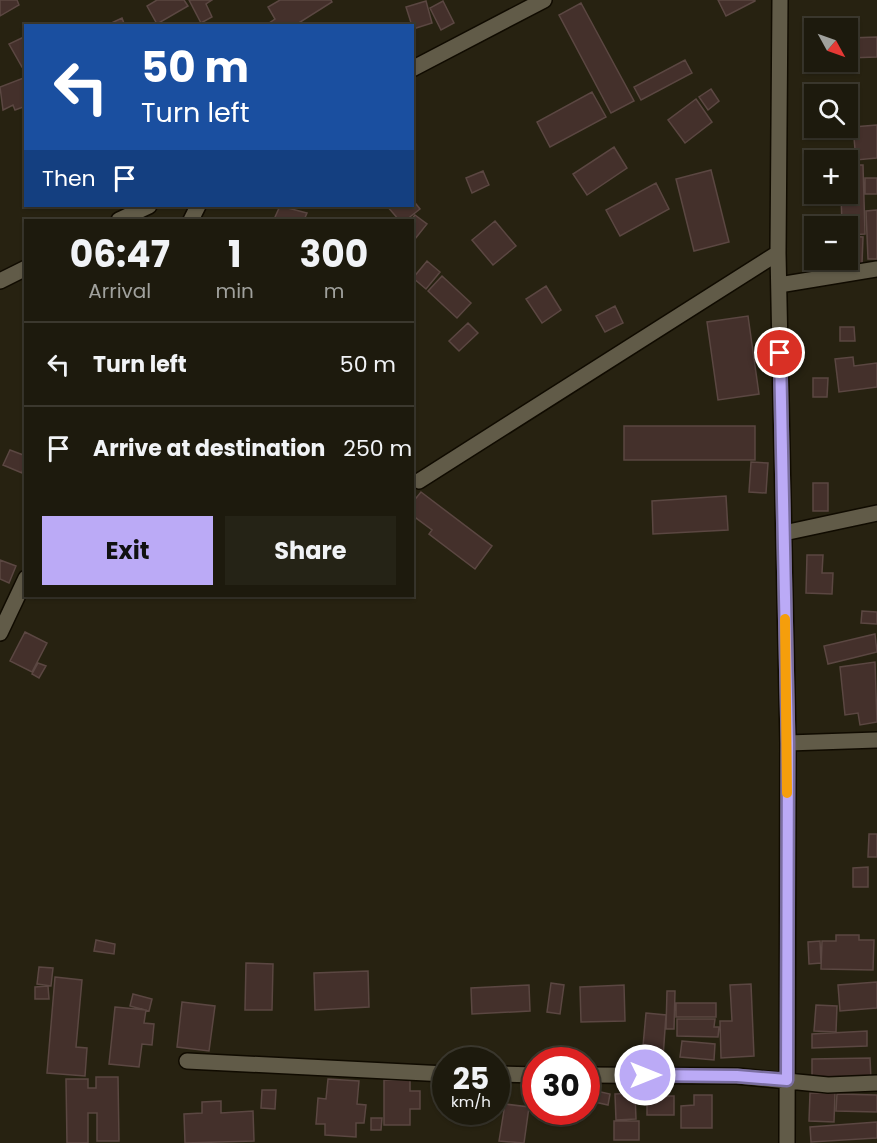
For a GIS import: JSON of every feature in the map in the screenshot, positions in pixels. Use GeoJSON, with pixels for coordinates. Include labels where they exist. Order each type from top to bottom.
{"type":"FeatureCollection","features":[{"type":"Feature","properties":{"kind":"street"},"geometry":{"type":"LineString","coordinates":[[414,68],[544,0]]}},
{"type":"Feature","properties":{"kind":"street"},"geometry":{"type":"LineString","coordinates":[[780,0],[778,253],[788,743],[787,1143]]}},
{"type":"Feature","properties":{"kind":"street"},"geometry":{"type":"LineString","coordinates":[[121,219],[147,207]]}},
{"type":"Feature","properties":{"kind":"street"},"geometry":{"type":"LineString","coordinates":[[419,481],[778,253]]}},
{"type":"Feature","properties":{"kind":"street"},"geometry":{"type":"LineString","coordinates":[[0,281],[24,269]]}},
{"type":"Feature","properties":{"kind":"street"},"geometry":{"type":"LineString","coordinates":[[779,285],[877,269]]}},
{"type":"Feature","properties":{"kind":"street"},"geometry":{"type":"LineString","coordinates":[[784,533],[877,513]]}},
{"type":"Feature","properties":{"kind":"street"},"geometry":{"type":"LineString","coordinates":[[0,633],[24,582]]}},
{"type":"Feature","properties":{"kind":"street"},"geometry":{"type":"LineString","coordinates":[[788,743],[877,740]]}},
{"type":"Feature","properties":{"kind":"street"},"geometry":{"type":"LineString","coordinates":[[187,1061],[432,1073]]}},
{"type":"Feature","properties":{"kind":"street"},"geometry":{"type":"LineString","coordinates":[[600,1075],[737,1076],[828,1085],[877,1083]]}},
{"type":"Feature","properties":{"kind":"building"},"geometry":{"type":"Polygon","coordinates":[[[0,0],[17,0],[19,5],[0,16],[0,0]]]}},
{"type":"Feature","properties":{"kind":"building"},"geometry":{"type":"Polygon","coordinates":[[[157,0],[184,0],[188,6],[157,24],[147,6],[157,0]]]}},
{"type":"Feature","properties":{"kind":"building"},"geometry":{"type":"Polygon","coordinates":[[[189,0],[212,0],[206,4],[212,17],[201,23],[189,0]]]}},
{"type":"Feature","properties":{"kind":"building"},"geometry":{"type":"Polygon","coordinates":[[[280,0],[331,0],[332,2],[297,24],[269,24],[275,19],[268,7],[280,0]]]}},
{"type":"Feature","properties":{"kind":"building"},"geometry":{"type":"Polygon","coordinates":[[[718,0],[755,0],[755,1],[726,16],[718,0]]]}},
{"type":"Feature","properties":{"kind":"building"},"geometry":{"type":"Polygon","coordinates":[[[426,1],[432,23],[414,29],[406,7],[426,1]]]}},
{"type":"Feature","properties":{"kind":"building"},"geometry":{"type":"Polygon","coordinates":[[[443,1],[454,23],[441,30],[430,8],[443,1]]]}},
{"type":"Feature","properties":{"kind":"building"},"geometry":{"type":"Polygon","coordinates":[[[581,3],[634,101],[611,113],[559,15],[581,3]]]}},
{"type":"Feature","properties":{"kind":"building"},"geometry":{"type":"Polygon","coordinates":[[[122,18],[124,24],[109,24],[122,18]]]}},
{"type":"Feature","properties":{"kind":"building"},"geometry":{"type":"Polygon","coordinates":[[[24,37],[24,66],[22,67],[9,44],[24,37]]]}},
{"type":"Feature","properties":{"kind":"building"},"geometry":{"type":"Polygon","coordinates":[[[877,37],[877,57],[858,58],[858,38],[877,37]]]}},
{"type":"Feature","properties":{"kind":"building"},"geometry":{"type":"Polygon","coordinates":[[[685,60],[692,73],[641,100],[634,87],[685,60]]]}},
{"type":"Feature","properties":{"kind":"building"},"geometry":{"type":"Polygon","coordinates":[[[24,78],[24,107],[15,110],[13,105],[3,110],[0,87],[24,78]]]}},
{"type":"Feature","properties":{"kind":"building"},"geometry":{"type":"Polygon","coordinates":[[[711,89],[719,101],[708,110],[699,97],[711,89]]]}},
{"type":"Feature","properties":{"kind":"building"},"geometry":{"type":"Polygon","coordinates":[[[592,92],[606,117],[550,147],[537,122],[592,92]]]}},
{"type":"Feature","properties":{"kind":"building"},"geometry":{"type":"Polygon","coordinates":[[[696,99],[712,122],[685,143],[668,120],[696,99]]]}},
{"type":"Feature","properties":{"kind":"building"},"geometry":{"type":"Polygon","coordinates":[[[877,125],[877,158],[858,160],[854,138],[858,138],[858,127],[877,125]]]}},
{"type":"Feature","properties":{"kind":"building"},"geometry":{"type":"Polygon","coordinates":[[[614,147],[627,168],[587,195],[573,174],[614,147]]]}},
{"type":"Feature","properties":{"kind":"building"},"geometry":{"type":"Polygon","coordinates":[[[858,165],[863,165],[865,234],[858,234],[858,216],[842,216],[841,204],[858,204],[858,165]]]}},
{"type":"Feature","properties":{"kind":"building"},"geometry":{"type":"Polygon","coordinates":[[[711,170],[729,242],[694,251],[676,179],[711,170]]]}},
{"type":"Feature","properties":{"kind":"building"},"geometry":{"type":"Polygon","coordinates":[[[483,171],[489,185],[472,193],[466,178],[483,171]]]}},
{"type":"Feature","properties":{"kind":"building"},"geometry":{"type":"Polygon","coordinates":[[[865,178],[877,178],[877,194],[865,194],[865,178]]]}},
{"type":"Feature","properties":{"kind":"building"},"geometry":{"type":"Polygon","coordinates":[[[656,183],[669,209],[620,236],[606,210],[656,183]]]}},
{"type":"Feature","properties":{"kind":"building"},"geometry":{"type":"Polygon","coordinates":[[[414,202],[420,209],[407,219],[398,219],[388,207],[414,207],[414,202]]]}},
{"type":"Feature","properties":{"kind":"building"},"geometry":{"type":"Polygon","coordinates":[[[280,207],[307,213],[304,219],[275,217],[280,207]]]}},
{"type":"Feature","properties":{"kind":"building"},"geometry":{"type":"Polygon","coordinates":[[[877,210],[877,259],[868,259],[866,211],[877,210]]]}},
{"type":"Feature","properties":{"kind":"building"},"geometry":{"type":"Polygon","coordinates":[[[415,215],[427,224],[415,239],[414,219],[412,219],[415,215]]]}},
{"type":"Feature","properties":{"kind":"building"},"geometry":{"type":"Polygon","coordinates":[[[495,221],[516,246],[493,265],[472,240],[495,221]]]}},
{"type":"Feature","properties":{"kind":"building"},"geometry":{"type":"Polygon","coordinates":[[[858,237],[863,237],[862,264],[858,264],[858,237]]]}},
{"type":"Feature","properties":{"kind":"building"},"geometry":{"type":"Polygon","coordinates":[[[427,261],[440,272],[426,289],[414,277],[427,261]]]}},
{"type":"Feature","properties":{"kind":"building"},"geometry":{"type":"Polygon","coordinates":[[[442,276],[471,303],[457,318],[428,291],[442,276]]]}},
{"type":"Feature","properties":{"kind":"building"},"geometry":{"type":"Polygon","coordinates":[[[546,286],[561,310],[542,323],[526,299],[546,286]]]}},
{"type":"Feature","properties":{"kind":"building"},"geometry":{"type":"Polygon","coordinates":[[[615,306],[623,323],[605,332],[596,316],[615,306]]]}},
{"type":"Feature","properties":{"kind":"building"},"geometry":{"type":"Polygon","coordinates":[[[748,316],[759,394],[718,400],[707,322],[748,316]]]}},
{"type":"Feature","properties":{"kind":"building"},"geometry":{"type":"Polygon","coordinates":[[[468,323],[478,333],[459,351],[449,341],[468,323]]]}},
{"type":"Feature","properties":{"kind":"building"},"geometry":{"type":"Polygon","coordinates":[[[840,327],[854,327],[855,341],[840,341],[840,327]]]}},
{"type":"Feature","properties":{"kind":"building"},"geometry":{"type":"Polygon","coordinates":[[[853,357],[854,366],[877,363],[877,387],[839,392],[835,359],[853,357]]]}},
{"type":"Feature","properties":{"kind":"building"},"geometry":{"type":"Polygon","coordinates":[[[813,378],[828,378],[827,397],[813,397],[813,378]]]}},
{"type":"Feature","properties":{"kind":"building"},"geometry":{"type":"Polygon","coordinates":[[[624,426],[755,426],[755,460],[624,460],[624,426]]]}},
{"type":"Feature","properties":{"kind":"building"},"geometry":{"type":"Polygon","coordinates":[[[10,450],[24,455],[22,473],[3,465],[10,450]]]}},
{"type":"Feature","properties":{"kind":"building"},"geometry":{"type":"Polygon","coordinates":[[[751,462],[768,463],[766,493],[749,492],[751,462]]]}},
{"type":"Feature","properties":{"kind":"building"},"geometry":{"type":"Polygon","coordinates":[[[813,483],[828,483],[828,511],[813,511],[813,483]]]}},
{"type":"Feature","properties":{"kind":"building"},"geometry":{"type":"Polygon","coordinates":[[[421,492],[492,546],[475,569],[429,534],[432,530],[414,516],[414,501],[421,492]]]}},
{"type":"Feature","properties":{"kind":"building"},"geometry":{"type":"Polygon","coordinates":[[[726,496],[728,530],[653,534],[652,501],[726,496]]]}},
{"type":"Feature","properties":{"kind":"building"},"geometry":{"type":"Polygon","coordinates":[[[807,555],[823,555],[822,573],[833,573],[832,594],[806,593],[807,555]]]}},
{"type":"Feature","properties":{"kind":"building"},"geometry":{"type":"Polygon","coordinates":[[[0,560],[16,566],[9,583],[0,579],[0,560]]]}},
{"type":"Feature","properties":{"kind":"building"},"geometry":{"type":"Polygon","coordinates":[[[862,611],[877,612],[877,624],[861,623],[862,611]]]}},
{"type":"Feature","properties":{"kind":"building"},"geometry":{"type":"Polygon","coordinates":[[[25,632],[47,643],[32,672],[10,661],[25,632]]]}},
{"type":"Feature","properties":{"kind":"building"},"geometry":{"type":"Polygon","coordinates":[[[875,634],[877,652],[828,664],[824,646],[875,634]]]}},
{"type":"Feature","properties":{"kind":"building"},"geometry":{"type":"Polygon","coordinates":[[[875,662],[877,722],[860,725],[858,713],[845,715],[840,667],[875,662]]]}},
{"type":"Feature","properties":{"kind":"building"},"geometry":{"type":"Polygon","coordinates":[[[38,663],[46,666],[39,678],[32,674],[38,663]]]}},
{"type":"Feature","properties":{"kind":"building"},"geometry":{"type":"Polygon","coordinates":[[[869,834],[877,834],[877,857],[868,857],[869,834]]]}},
{"type":"Feature","properties":{"kind":"building"},"geometry":{"type":"Polygon","coordinates":[[[868,867],[868,887],[853,887],[853,868],[868,867]]]}},
{"type":"Feature","properties":{"kind":"building"},"geometry":{"type":"Polygon","coordinates":[[[836,935],[859,935],[859,940],[874,940],[873,970],[821,969],[822,941],[836,941],[836,935]]]}},
{"type":"Feature","properties":{"kind":"building"},"geometry":{"type":"Polygon","coordinates":[[[96,940],[115,944],[114,954],[94,951],[96,940]]]}},
{"type":"Feature","properties":{"kind":"building"},"geometry":{"type":"Polygon","coordinates":[[[820,941],[821,963],[809,964],[808,942],[820,941]]]}},
{"type":"Feature","properties":{"kind":"building"},"geometry":{"type":"Polygon","coordinates":[[[246,963],[273,964],[272,1010],[245,1010],[246,963]]]}},
{"type":"Feature","properties":{"kind":"building"},"geometry":{"type":"Polygon","coordinates":[[[39,967],[53,968],[51,986],[37,984],[39,967]]]}},
{"type":"Feature","properties":{"kind":"building"},"geometry":{"type":"Polygon","coordinates":[[[368,971],[369,1007],[315,1010],[314,973],[368,971]]]}},
{"type":"Feature","properties":{"kind":"building"},"geometry":{"type":"Polygon","coordinates":[[[55,977],[82,980],[76,1047],[87,1048],[85,1076],[47,1073],[55,977]]]}},
{"type":"Feature","properties":{"kind":"building"},"geometry":{"type":"Polygon","coordinates":[[[877,982],[877,1008],[840,1011],[838,985],[877,982]]]}},
{"type":"Feature","properties":{"kind":"building"},"geometry":{"type":"Polygon","coordinates":[[[551,983],[564,985],[560,1014],[547,1012],[551,983]]]}},
{"type":"Feature","properties":{"kind":"building"},"geometry":{"type":"Polygon","coordinates":[[[751,984],[754,1056],[721,1058],[720,1021],[732,1021],[730,985],[751,984]]]}},
{"type":"Feature","properties":{"kind":"building"},"geometry":{"type":"Polygon","coordinates":[[[529,985],[530,1011],[472,1014],[471,988],[529,985]]]}},
{"type":"Feature","properties":{"kind":"building"},"geometry":{"type":"Polygon","coordinates":[[[624,985],[625,1021],[581,1022],[580,987],[624,985]]]}},
{"type":"Feature","properties":{"kind":"building"},"geometry":{"type":"Polygon","coordinates":[[[48,986],[49,999],[35,999],[35,987],[48,986]]]}},
{"type":"Feature","properties":{"kind":"building"},"geometry":{"type":"Polygon","coordinates":[[[667,991],[675,991],[674,1029],[666,1029],[667,991]]]}},
{"type":"Feature","properties":{"kind":"building"},"geometry":{"type":"Polygon","coordinates":[[[133,994],[152,999],[149,1011],[130,1006],[133,994]]]}},
{"type":"Feature","properties":{"kind":"building"},"geometry":{"type":"Polygon","coordinates":[[[182,1002],[215,1006],[209,1051],[177,1047],[182,1002]]]}},
{"type":"Feature","properties":{"kind":"building"},"geometry":{"type":"Polygon","coordinates":[[[676,1003],[716,1003],[716,1017],[676,1017],[676,1003]]]}},
{"type":"Feature","properties":{"kind":"building"},"geometry":{"type":"Polygon","coordinates":[[[816,1005],[837,1006],[836,1032],[814,1031],[816,1005]]]}},
{"type":"Feature","properties":{"kind":"building"},"geometry":{"type":"Polygon","coordinates":[[[115,1007],[146,1010],[144,1023],[154,1024],[152,1045],[142,1044],[139,1067],[109,1064],[115,1007]]]}},
{"type":"Feature","properties":{"kind":"building"},"geometry":{"type":"Polygon","coordinates":[[[646,1013],[666,1015],[663,1058],[642,1057],[646,1013]]]}},
{"type":"Feature","properties":{"kind":"building"},"geometry":{"type":"Polygon","coordinates":[[[677,1019],[715,1019],[714,1027],[719,1027],[718,1037],[677,1036],[677,1019]]]}},
{"type":"Feature","properties":{"kind":"building"},"geometry":{"type":"Polygon","coordinates":[[[867,1031],[867,1046],[812,1048],[812,1034],[867,1031]]]}},
{"type":"Feature","properties":{"kind":"building"},"geometry":{"type":"Polygon","coordinates":[[[682,1041],[715,1044],[714,1060],[680,1057],[682,1041]]]}},
{"type":"Feature","properties":{"kind":"building"},"geometry":{"type":"Polygon","coordinates":[[[870,1058],[871,1080],[812,1080],[812,1059],[870,1058]]]}},
{"type":"Feature","properties":{"kind":"building"},"geometry":{"type":"Polygon","coordinates":[[[96,1077],[118,1077],[119,1141],[97,1141],[97,1113],[88,1113],[88,1143],[67,1143],[66,1079],[88,1079],[88,1088],[96,1088],[96,1077]]]}},
{"type":"Feature","properties":{"kind":"building"},"geometry":{"type":"Polygon","coordinates":[[[328,1079],[359,1081],[357,1104],[366,1105],[364,1123],[356,1123],[356,1137],[325,1135],[325,1124],[316,1124],[318,1098],[326,1099],[328,1079]]]}},
{"type":"Feature","properties":{"kind":"building"},"geometry":{"type":"Polygon","coordinates":[[[384,1080],[410,1080],[410,1091],[420,1091],[420,1109],[410,1109],[410,1125],[384,1125],[384,1080]]]}},
{"type":"Feature","properties":{"kind":"building"},"geometry":{"type":"Polygon","coordinates":[[[262,1090],[276,1090],[275,1109],[261,1108],[262,1090]]]}},
{"type":"Feature","properties":{"kind":"building"},"geometry":{"type":"Polygon","coordinates":[[[600,1092],[610,1094],[608,1105],[600,1103],[600,1092]]]}},
{"type":"Feature","properties":{"kind":"building"},"geometry":{"type":"Polygon","coordinates":[[[635,1093],[636,1119],[616,1120],[615,1094],[635,1093]]]}},
{"type":"Feature","properties":{"kind":"building"},"geometry":{"type":"Polygon","coordinates":[[[810,1093],[835,1093],[834,1122],[809,1121],[810,1093]]]}},
{"type":"Feature","properties":{"kind":"building"},"geometry":{"type":"Polygon","coordinates":[[[837,1094],[877,1095],[877,1112],[836,1111],[837,1094]]]}},
{"type":"Feature","properties":{"kind":"building"},"geometry":{"type":"Polygon","coordinates":[[[694,1095],[712,1095],[712,1128],[681,1128],[681,1106],[694,1105],[694,1095]]]}},
{"type":"Feature","properties":{"kind":"building"},"geometry":{"type":"Polygon","coordinates":[[[647,1096],[674,1096],[674,1115],[647,1115],[647,1096]]]}},
{"type":"Feature","properties":{"kind":"building"},"geometry":{"type":"Polygon","coordinates":[[[221,1101],[221,1113],[253,1111],[254,1141],[185,1143],[184,1114],[202,1113],[202,1102],[221,1101]]]}},
{"type":"Feature","properties":{"kind":"building"},"geometry":{"type":"Polygon","coordinates":[[[510,1105],[522,1106],[522,1125],[526,1125],[524,1143],[499,1141],[502,1125],[510,1125],[510,1105]]]}},
{"type":"Feature","properties":{"kind":"building"},"geometry":{"type":"Polygon","coordinates":[[[371,1118],[382,1118],[381,1130],[371,1130],[371,1118]]]}},
{"type":"Feature","properties":{"kind":"building"},"geometry":{"type":"Polygon","coordinates":[[[614,1121],[639,1121],[639,1140],[614,1140],[614,1121]]]}},
{"type":"Feature","properties":{"kind":"building"},"geometry":{"type":"Polygon","coordinates":[[[877,1122],[877,1138],[811,1142],[810,1127],[877,1122]]]}},
{"type":"Feature","properties":{"kind":"slow traffic"},"geometry":{"type":"LineString","coordinates":[[785,619],[787,793]]}},
{"type":"Feature","properties":{"kind":"route"},"geometry":{"type":"LineString","coordinates":[[645,1075],[737,1076],[787,1080],[788,743],[780,353]]}}]}
